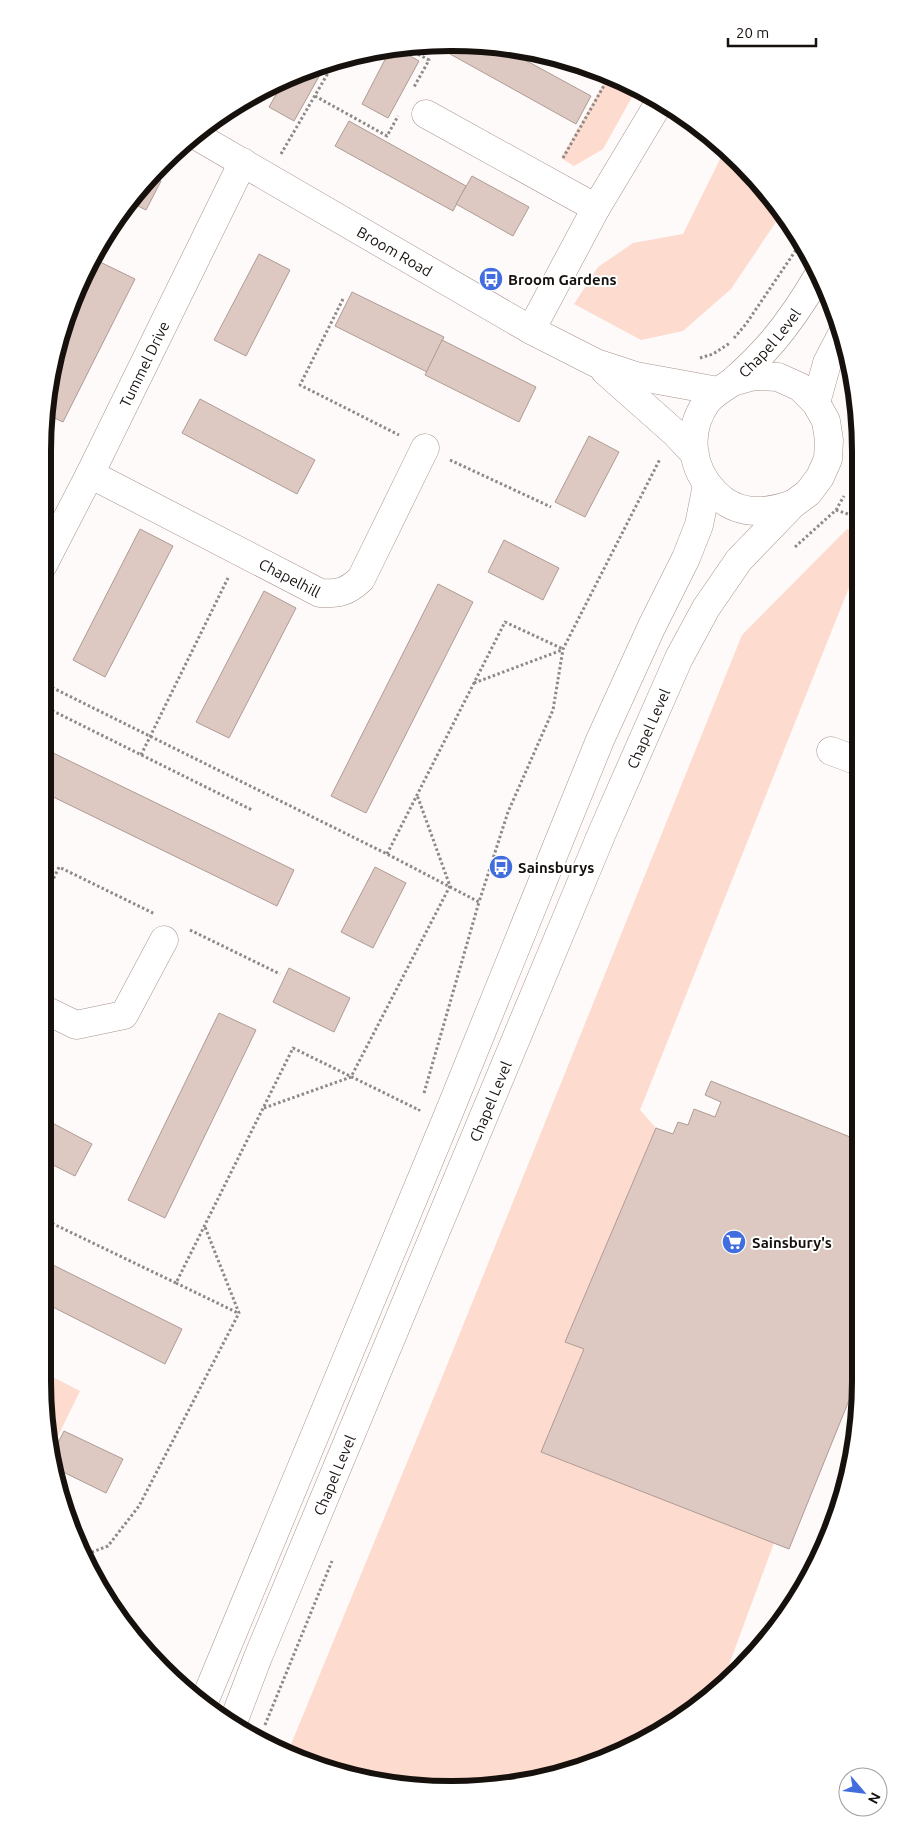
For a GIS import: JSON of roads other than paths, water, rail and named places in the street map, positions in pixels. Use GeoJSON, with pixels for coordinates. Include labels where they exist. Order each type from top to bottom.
{"type":"FeatureCollection","features":[{"type":"Feature","properties":{"kind":"main road"},"geometry":{"type":"LineString","coordinates":[[412,106],[596,208]]}},
{"type":"Feature","properties":{"kind":"main road"},"geometry":{"type":"LineString","coordinates":[[531,330],[596,208],[656,108]]}},
{"type":"Feature","properties":{"kind":"main road","name":"Broom Road"},"geometry":{"type":"LineString","coordinates":[[202,139],[531,330],[596,363],[636,376],[670,383],[725,386]]}},
{"type":"Feature","properties":{"kind":"main road","name":"Tummel Drive"},"geometry":{"type":"LineString","coordinates":[[51,548],[90,474],[243,162]]}},
{"type":"Feature","properties":{"kind":"main road","name":"Chapel Level"},"geometry":{"type":"LineString","coordinates":[[793,504],[775,511],[755,512],[737,508],[720,499],[707,485],[698,470],[693,452],[694,434],[698,417],[707,402],[772,342],[814,283]]}},
{"type":"Feature","properties":{"kind":"main road"},"geometry":{"type":"LineString","coordinates":[[816,403],[827,363],[837,343]]}},
{"type":"Feature","properties":{"kind":"main road","name":"Broom Road"},"geometry":{"type":"LineString","coordinates":[[596,363],[693,452]]}},
{"type":"Feature","properties":{"kind":"main road","name":"Chapel Level"},"geometry":{"type":"LineString","coordinates":[[235,1717],[258,1657],[594,851],[679,658],[706,608],[739,560],[793,504],[808,493],[820,477],[828,459],[829,440],[826,421],[816,403],[800,387],[778,378],[754,376],[725,386]]}},
{"type":"Feature","properties":{"kind":"main road","name":"Chapelhill"},"geometry":{"type":"LineString","coordinates":[[90,474],[320,592],[336,594],[351,589],[361,579],[425,448]]}},
{"type":"Feature","properties":{"kind":"main road"},"geometry":{"type":"LineString","coordinates":[[206,1697],[445,1124],[600,740],[652,626],[686,558],[699,525],[707,485]]}},
{"type":"Feature","properties":{"kind":"main road"},"geometry":{"type":"LineString","coordinates":[[831,751],[852,759]]}},
{"type":"Feature","properties":{"kind":"main road"},"geometry":{"type":"LineString","coordinates":[[51,1013],[76,1025],[124,1015],[164,940]]}},
{"type":"Feature","properties":{"kind":"place","name":"Broom Gardens"},"geometry":{"type":"Point","coordinates":[491,279]}},
{"type":"Feature","properties":{"kind":"place","name":"Sainsburys"},"geometry":{"type":"Point","coordinates":[501,867]}},
{"type":"Feature","properties":{"kind":"place","name":"Sainsbury's"},"geometry":{"type":"Point","coordinates":[734,1242]}}]}
